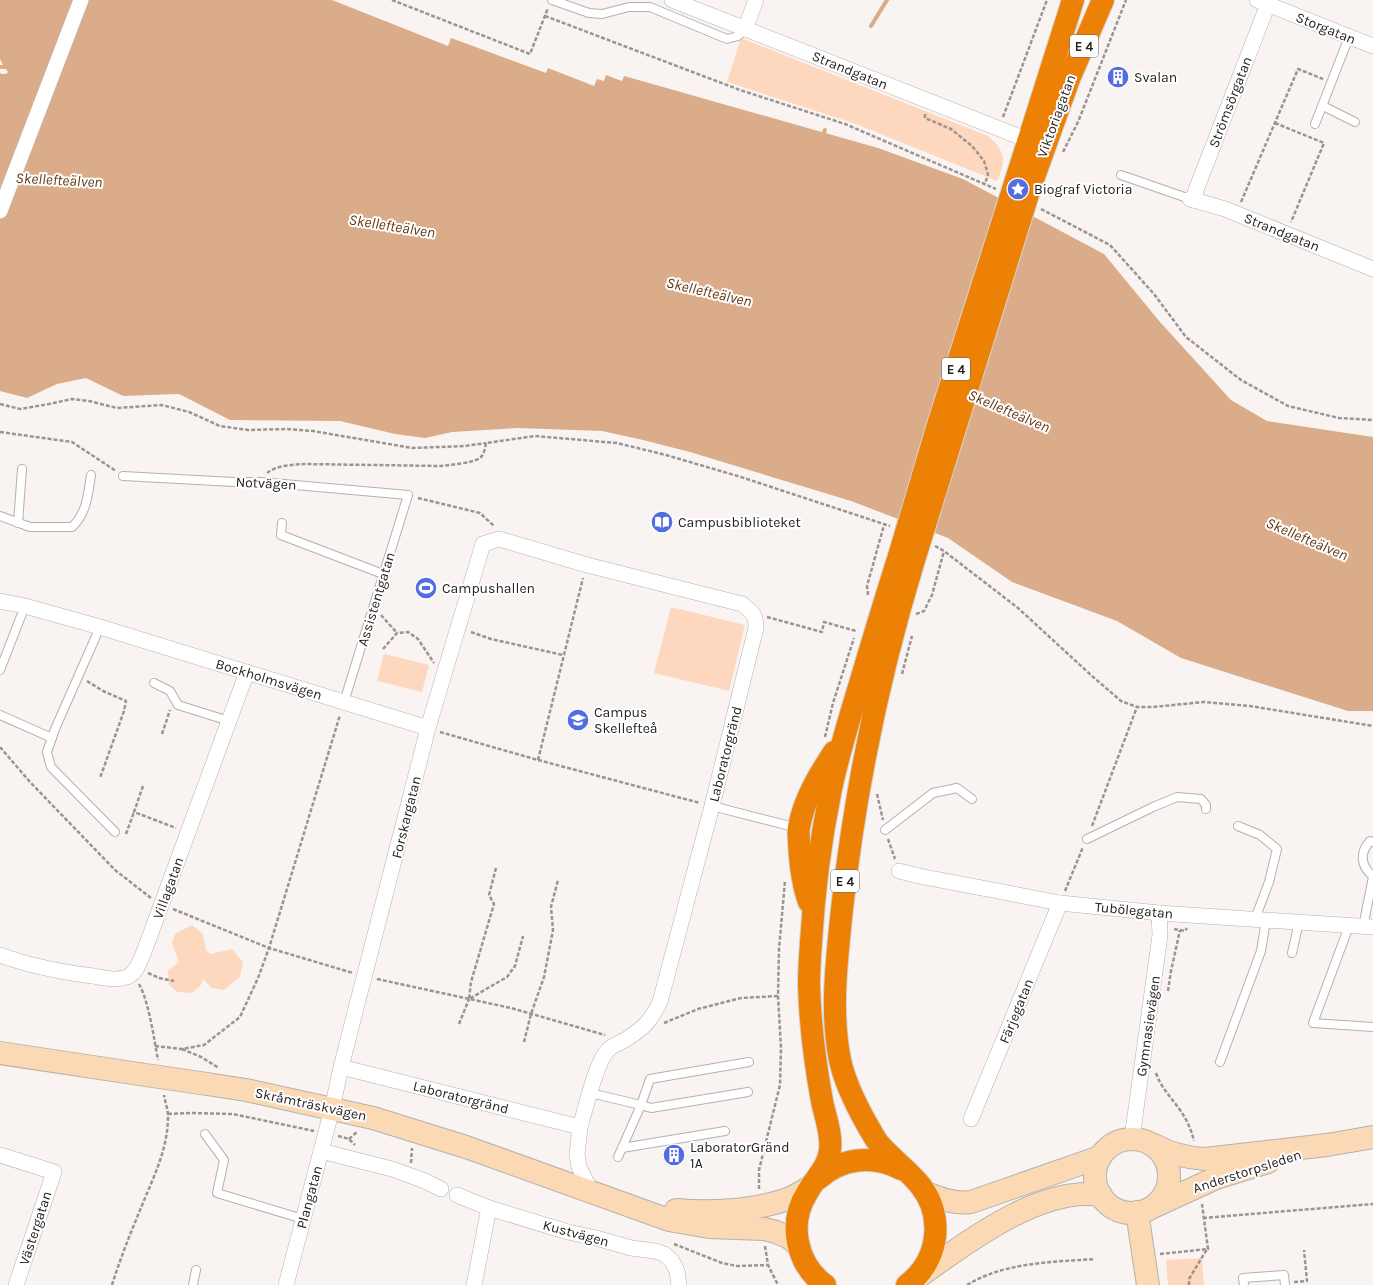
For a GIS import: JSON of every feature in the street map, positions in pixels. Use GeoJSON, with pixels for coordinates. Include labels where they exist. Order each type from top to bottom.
{"type":"FeatureCollection","features":[{"type":"Feature","properties":{"kind":"highway","name":"Viktoriagatan"},"geometry":{"type":"LineString","coordinates":[[1020,192],[1028,140],[1073,0]]}},
{"type":"Feature","properties":{"kind":"highway","name":"Viktoriagatan"},"geometry":{"type":"LineString","coordinates":[[1020,192],[1103,0]]}},
{"type":"Feature","properties":{"kind":"highway","name":"E 4"},"geometry":{"type":"LineString","coordinates":[[812,1185],[825,1167],[830,1150],[830,1135],[822,1103],[813,1041],[809,983],[813,914],[820,847],[830,794],[844,738],[907,558],[1020,192]]}},
{"type":"Feature","properties":{"kind":"highway","name":"E 4"},"geometry":{"type":"LineString","coordinates":[[907,558],[899,612],[884,667],[862,771],[847,864],[837,956],[834,1016],[840,1061],[848,1087],[862,1115],[878,1143],[922,1188]]}},
{"type":"Feature","properties":{"kind":"highway"},"geometry":{"type":"LineString","coordinates":[[813,914],[803,884],[798,828],[806,801],[820,773],[844,738]]}},
{"type":"Feature","properties":{"kind":"highway"},"geometry":{"type":"LineString","coordinates":[[822,1284],[809,1270],[798,1245],[796,1235],[797,1219],[800,1208],[812,1185],[826,1172],[841,1164],[857,1160],[879,1161],[894,1165],[905,1171],[922,1188],[931,1203],[935,1215],[936,1238],[929,1260],[911,1283]]}},
{"type":"Feature","properties":{"kind":"main road","name":"Skråmträskvägen"},"geometry":{"type":"LineString","coordinates":[[0,1053],[139,1074],[215,1078],[246,1090],[373,1118],[459,1145],[668,1220],[689,1225],[709,1227],[764,1229],[788,1237],[798,1245]]}},
{"type":"Feature","properties":{"kind":"main road","name":"Anderstorpsleden"},"geometry":{"type":"LineString","coordinates":[[1142,1141],[1170,1153],[1196,1158],[1205,1158],[1327,1145],[1373,1137]]}},
{"type":"Feature","properties":{"kind":"main road"},"geometry":{"type":"LineString","coordinates":[[1119,1141],[1142,1141],[1156,1147],[1164,1157],[1169,1168],[1169,1179],[1161,1200],[1152,1207],[1142,1211],[1126,1212],[1110,1205],[1101,1195],[1096,1185],[1095,1173],[1097,1163],[1100,1156],[1114,1143],[1119,1141]]}},
{"type":"Feature","properties":{"kind":"main road","name":"Anderstorpsleden"},"geometry":{"type":"LineString","coordinates":[[1142,1211],[1216,1178],[1252,1166],[1327,1145]]}},
{"type":"Feature","properties":{"kind":"main road"},"geometry":{"type":"LineString","coordinates":[[922,1188],[952,1202],[971,1202],[1100,1156]]}},
{"type":"Feature","properties":{"kind":"main road","name":"Skråmträskvägen"},"geometry":{"type":"LineString","coordinates":[[602,1196],[663,1209],[697,1212],[747,1208],[771,1204],[787,1199],[812,1185]]}},
{"type":"Feature","properties":{"kind":"main road"},"geometry":{"type":"LineString","coordinates":[[911,1283],[979,1234],[1023,1210],[1058,1197],[1073,1194],[1084,1193],[1101,1195]]}},
{"type":"Feature","properties":{"kind":"main road"},"geometry":{"type":"LineString","coordinates":[[1142,1211],[1148,1285]]}},
{"type":"Feature","properties":{"kind":"street"},"geometry":{"type":"LineString","coordinates":[[0,211],[81,0]]}},
{"type":"Feature","properties":{"kind":"street","name":"Strandgatan"},"geometry":{"type":"LineString","coordinates":[[672,0],[1028,140]]}},
{"type":"Feature","properties":{"kind":"street"},"geometry":{"type":"LineString","coordinates":[[745,29],[756,0]]}},
{"type":"Feature","properties":{"kind":"street","name":"Storgatan"},"geometry":{"type":"LineString","coordinates":[[1262,2],[1373,46]]}},
{"type":"Feature","properties":{"kind":"street","name":"Strömsörgatan"},"geometry":{"type":"LineString","coordinates":[[1192,199],[1262,2]]}},
{"type":"Feature","properties":{"kind":"street","name":"Strandgatan"},"geometry":{"type":"LineString","coordinates":[[1192,199],[1236,213],[1373,269]]}},
{"type":"Feature","properties":{"kind":"street"},"geometry":{"type":"LineString","coordinates":[[499,539],[587,565],[742,604],[753,613]]}},
{"type":"Feature","properties":{"kind":"street","name":"Forskargatan"},"geometry":{"type":"LineString","coordinates":[[332,1108],[341,1067],[428,728],[483,544],[499,539]]}},
{"type":"Feature","properties":{"kind":"street","name":"Bockholmsvägen"},"geometry":{"type":"LineString","coordinates":[[0,601],[25,606],[100,627],[428,728]]}},
{"type":"Feature","properties":{"kind":"street","name":"Laboratorgränd"},"geometry":{"type":"LineString","coordinates":[[602,1196],[579,1167],[577,1154],[580,1127],[599,1063],[607,1050],[637,1033],[650,1020],[660,1002],[712,806],[756,628],[756,621],[753,613]]}},
{"type":"Feature","properties":{"kind":"street","name":"Villagatan"},"geometry":{"type":"LineString","coordinates":[[140,973],[140,962],[247,672]]}},
{"type":"Feature","properties":{"kind":"street","name":"Tubölegatan"},"geometry":{"type":"LineString","coordinates":[[899,871],[1060,903],[1159,913],[1362,927]]}},
{"type":"Feature","properties":{"kind":"street","name":"Färjegatan"},"geometry":{"type":"LineString","coordinates":[[972,1119],[1060,903]]}},
{"type":"Feature","properties":{"kind":"street","name":"Gymnasievägen"},"geometry":{"type":"LineString","coordinates":[[1142,1141],[1160,935],[1159,913]]}},
{"type":"Feature","properties":{"kind":"street"},"geometry":{"type":"LineString","coordinates":[[0,954],[41,967],[71,973],[117,979],[140,973]]}},
{"type":"Feature","properties":{"kind":"street","name":"Laboratorgränd"},"geometry":{"type":"LineString","coordinates":[[341,1067],[580,1127]]}},
{"type":"Feature","properties":{"kind":"street","name":"Plangatan"},"geometry":{"type":"LineString","coordinates":[[286,1285],[332,1108]]}},
{"type":"Feature","properties":{"kind":"street"},"geometry":{"type":"LineString","coordinates":[[321,1151],[392,1169],[425,1181],[441,1189]]}},
{"type":"Feature","properties":{"kind":"street","name":"Västergatan"},"geometry":{"type":"LineString","coordinates":[[0,1155],[54,1172],[16,1285]]}},
{"type":"Feature","properties":{"kind":"street","name":"Kustvägen"},"geometry":{"type":"LineString","coordinates":[[457,1195],[489,1208],[568,1232],[631,1248],[655,1251],[664,1254],[672,1261],[677,1271],[678,1285]]}},
{"type":"Feature","properties":{"kind":"street"},"geometry":{"type":"LineString","coordinates":[[474,1285],[489,1208]]}},
{"type":"Feature","properties":{"kind":"lane"},"geometry":{"type":"LineString","coordinates":[[552,0],[589,14],[602,14],[629,6],[650,7],[727,39],[738,36],[745,29]]}},
{"type":"Feature","properties":{"kind":"lane"},"geometry":{"type":"LineString","coordinates":[[1316,124],[1349,37]]}},
{"type":"Feature","properties":{"kind":"lane"},"geometry":{"type":"LineString","coordinates":[[1323,106],[1355,122]]}},
{"type":"Feature","properties":{"kind":"lane"},"geometry":{"type":"LineString","coordinates":[[1121,175],[1192,199]]}},
{"type":"Feature","properties":{"kind":"lane"},"geometry":{"type":"LineString","coordinates":[[18,523],[22,469]]}},
{"type":"Feature","properties":{"kind":"lane"},"geometry":{"type":"LineString","coordinates":[[0,516],[30,527],[72,527],[79,520],[88,498],[91,475]]}},
{"type":"Feature","properties":{"kind":"lane","name":"Notvägen"},"geometry":{"type":"LineString","coordinates":[[123,476],[261,482],[408,495]]}},
{"type":"Feature","properties":{"kind":"lane","name":"Assistentgatan"},"geometry":{"type":"LineString","coordinates":[[344,702],[408,495]]}},
{"type":"Feature","properties":{"kind":"lane"},"geometry":{"type":"LineString","coordinates":[[282,523],[281,535],[383,574]]}},
{"type":"Feature","properties":{"kind":"lane"},"geometry":{"type":"LineString","coordinates":[[0,670],[25,606]]}},
{"type":"Feature","properties":{"kind":"lane"},"geometry":{"type":"LineString","coordinates":[[100,627],[47,752],[51,767],[115,832]]}},
{"type":"Feature","properties":{"kind":"lane"},"geometry":{"type":"LineString","coordinates":[[154,683],[170,691],[178,705],[229,721]]}},
{"type":"Feature","properties":{"kind":"lane"},"geometry":{"type":"LineString","coordinates":[[0,715],[52,738]]}},
{"type":"Feature","properties":{"kind":"lane"},"geometry":{"type":"LineString","coordinates":[[885,830],[933,793],[957,788],[972,799]]}},
{"type":"Feature","properties":{"kind":"lane"},"geometry":{"type":"LineString","coordinates":[[1087,839],[1153,807],[1177,798],[1201,799],[1206,804],[1206,809]]}},
{"type":"Feature","properties":{"kind":"lane"},"geometry":{"type":"LineString","coordinates":[[712,806],[798,828]]}},
{"type":"Feature","properties":{"kind":"lane"},"geometry":{"type":"LineString","coordinates":[[1220,1062],[1261,951],[1260,920],[1277,849],[1260,835],[1238,826]]}},
{"type":"Feature","properties":{"kind":"lane"},"geometry":{"type":"LineString","coordinates":[[1373,842],[1370,841],[1366,846],[1362,857],[1363,864],[1367,872],[1373,877],[1362,927],[1313,1023],[1373,1027]]}},
{"type":"Feature","properties":{"kind":"lane"},"geometry":{"type":"LineString","coordinates":[[1292,953],[1299,922]]}},
{"type":"Feature","properties":{"kind":"lane"},"geometry":{"type":"LineString","coordinates":[[618,1157],[642,1105],[650,1079],[749,1062]]}},
{"type":"Feature","properties":{"kind":"lane"},"geometry":{"type":"LineString","coordinates":[[590,1093],[652,1108],[748,1092]]}},
{"type":"Feature","properties":{"kind":"lane"},"geometry":{"type":"LineString","coordinates":[[622,1148],[725,1131]]}},
{"type":"Feature","properties":{"kind":"lane"},"geometry":{"type":"LineString","coordinates":[[205,1134],[224,1160],[217,1193],[303,1219]]}},
{"type":"Feature","properties":{"kind":"lane"},"geometry":{"type":"LineString","coordinates":[[193,1285],[196,1270]]}},
{"type":"Feature","properties":{"kind":"lane"},"geometry":{"type":"LineString","coordinates":[[1244,1285],[1243,1278],[1284,1275],[1285,1284]]}},
{"type":"Feature","properties":{"kind":"path"},"geometry":{"type":"LineString","coordinates":[[392,0],[530,54],[545,16],[740,90],[845,124],[985,184],[1020,192],[1050,213],[1110,245],[1154,294],[1186,337],[1241,380],[1288,406],[1339,418],[1373,420]]}},
{"type":"Feature","properties":{"kind":"path"},"geometry":{"type":"LineString","coordinates":[[999,129],[1047,0]]}},
{"type":"Feature","properties":{"kind":"path"},"geometry":{"type":"LineString","coordinates":[[1062,154],[1078,122],[1126,0]]}},
{"type":"Feature","properties":{"kind":"path"},"geometry":{"type":"LineString","coordinates":[[1236,213],[1298,69],[1332,82]]}},
{"type":"Feature","properties":{"kind":"path"},"geometry":{"type":"LineString","coordinates":[[925,99],[925,118],[951,129],[972,146],[984,161],[988,174],[985,184]]}},
{"type":"Feature","properties":{"kind":"path"},"geometry":{"type":"LineString","coordinates":[[1275,123],[1324,143],[1286,233]]}},
{"type":"Feature","properties":{"kind":"path"},"geometry":{"type":"LineString","coordinates":[[0,404],[20,409],[72,399],[89,401],[117,408],[162,405],[188,412],[220,426],[248,430],[286,429],[313,432],[412,448],[465,446],[535,436],[617,444],[666,455],[741,477],[891,527]]}},
{"type":"Feature","properties":{"kind":"path"},"geometry":{"type":"LineString","coordinates":[[0,432],[72,442],[123,476]]}},
{"type":"Feature","properties":{"kind":"path"},"geometry":{"type":"LineString","coordinates":[[261,482],[263,476],[270,471],[282,466],[304,464],[458,465],[480,458],[485,451],[486,443]]}},
{"type":"Feature","properties":{"kind":"path"},"geometry":{"type":"LineString","coordinates":[[408,495],[480,513],[498,531],[499,539]]}},
{"type":"Feature","properties":{"kind":"path"},"geometry":{"type":"LineString","coordinates":[[869,597],[867,586],[884,524]]}},
{"type":"Feature","properties":{"kind":"path"},"geometry":{"type":"LineString","coordinates":[[929,543],[944,551],[1018,608],[1092,676],[1121,700],[1136,707],[1153,707],[1204,702],[1250,706],[1373,726]]}},
{"type":"Feature","properties":{"kind":"path"},"geometry":{"type":"LineString","coordinates":[[916,614],[924,611],[932,595],[944,551]]}},
{"type":"Feature","properties":{"kind":"path"},"geometry":{"type":"LineString","coordinates":[[538,760],[587,565]]}},
{"type":"Feature","properties":{"kind":"path"},"geometry":{"type":"LineString","coordinates":[[373,606],[397,633]]}},
{"type":"Feature","properties":{"kind":"path"},"geometry":{"type":"LineString","coordinates":[[914,622],[917,609]]}},
{"type":"Feature","properties":{"kind":"path"},"geometry":{"type":"LineString","coordinates":[[753,613],[822,632],[824,622],[856,631]]}},
{"type":"Feature","properties":{"kind":"path"},"geometry":{"type":"LineString","coordinates":[[459,627],[491,639],[564,655]]}},
{"type":"Feature","properties":{"kind":"path"},"geometry":{"type":"LineString","coordinates":[[902,675],[913,629]]}},
{"type":"Feature","properties":{"kind":"path"},"geometry":{"type":"LineString","coordinates":[[383,649],[397,633],[408,632],[418,639],[443,680]]}},
{"type":"Feature","properties":{"kind":"path"},"geometry":{"type":"LineString","coordinates":[[78,676],[103,691],[126,701],[124,711],[100,778]]}},
{"type":"Feature","properties":{"kind":"path"},"geometry":{"type":"LineString","coordinates":[[162,734],[174,698]]}},
{"type":"Feature","properties":{"kind":"path"},"geometry":{"type":"LineString","coordinates":[[182,1049],[204,1045],[240,1018],[258,978],[268,948],[344,702]]}},
{"type":"Feature","properties":{"kind":"path"},"geometry":{"type":"LineString","coordinates":[[1060,903],[1087,839],[1136,707]]}},
{"type":"Feature","properties":{"kind":"path"},"geometry":{"type":"LineString","coordinates":[[428,728],[538,760],[712,806]]}},
{"type":"Feature","properties":{"kind":"path"},"geometry":{"type":"LineString","coordinates":[[143,786],[134,812],[188,833]]}},
{"type":"Feature","properties":{"kind":"path"},"geometry":{"type":"LineString","coordinates":[[877,791],[877,798],[885,830],[899,871]]}},
{"type":"Feature","properties":{"kind":"path"},"geometry":{"type":"LineString","coordinates":[[459,1024],[469,999],[471,982],[494,904],[488,895],[496,868]]}},
{"type":"Feature","properties":{"kind":"path"},"geometry":{"type":"LineString","coordinates":[[524,1042],[531,1014],[544,977],[553,930],[551,907],[558,880]]}},
{"type":"Feature","properties":{"kind":"path"},"geometry":{"type":"LineString","coordinates":[[1167,995],[1180,930]]}},
{"type":"Feature","properties":{"kind":"path"},"geometry":{"type":"LineString","coordinates":[[469,999],[507,977],[515,966],[523,936]]}},
{"type":"Feature","properties":{"kind":"path"},"geometry":{"type":"LineString","coordinates":[[157,1056],[142,990],[140,973],[174,981]]}},
{"type":"Feature","properties":{"kind":"path"},"geometry":{"type":"LineString","coordinates":[[375,979],[531,1014],[606,1035],[618,1044]]}},
{"type":"Feature","properties":{"kind":"path"},"geometry":{"type":"LineString","coordinates":[[650,1020],[665,1023],[698,1009],[741,998],[778,996]]}},
{"type":"Feature","properties":{"kind":"path"},"geometry":{"type":"LineString","coordinates":[[155,1046],[182,1049],[201,1057],[215,1078]]}},
{"type":"Feature","properties":{"kind":"path"},"geometry":{"type":"LineString","coordinates":[[1157,1066],[1156,1074],[1165,1092],[1191,1127],[1194,1142]]}},
{"type":"Feature","properties":{"kind":"path"},"geometry":{"type":"LineString","coordinates":[[112,1285],[159,1165],[166,1140],[168,1114],[165,1101]]}},
{"type":"Feature","properties":{"kind":"path"},"geometry":{"type":"LineString","coordinates":[[168,1114],[233,1114],[312,1130]]}},
{"type":"Feature","properties":{"kind":"path"},"geometry":{"type":"LineString","coordinates":[[338,1136],[349,1139],[360,1150]]}},
{"type":"Feature","properties":{"kind":"path"},"geometry":{"type":"LineString","coordinates":[[1189,1285],[1189,1279],[1208,1249],[1202,1203]]}},
{"type":"Feature","properties":{"kind":"path"},"geometry":{"type":"LineString","coordinates":[[1203,1218],[1373,1204]]}},
{"type":"Feature","properties":{"kind":"path"},"geometry":{"type":"LineString","coordinates":[[764,1241],[768,1265],[778,1285]]}},
{"type":"Feature","properties":{"kind":"path"},"geometry":{"type":"LineString","coordinates":[[1158,1254],[1208,1249]]}},
{"type":"Feature","properties":{"kind":"path"},"geometry":{"type":"LineString","coordinates":[[1285,1284],[1307,1283],[1304,1250]]}},
{"type":"Feature","properties":{"kind":"path"},"geometry":{"type":"LineString","coordinates":[[967,1285],[998,1271],[1032,1265],[1095,1259]]}},
{"type":"Feature","properties":{"kind":"shaded area"},"geometry":{"type":"Polygon","coordinates":[[[741,38],[988,136],[994,141],[1003,157],[1002,168],[997,181],[856,124],[727,82],[741,38]]]}},
{"type":"Feature","properties":{"kind":"shaded area"},"geometry":{"type":"Polygon","coordinates":[[[671,607],[745,625],[729,691],[654,673],[671,607]]]}},
{"type":"Feature","properties":{"kind":"shaded area"},"geometry":{"type":"Polygon","coordinates":[[[384,654],[429,665],[422,692],[377,681],[384,654]]]}},
{"type":"Feature","properties":{"kind":"shaded area"},"geometry":{"type":"Polygon","coordinates":[[[192,925],[203,934],[206,950],[211,954],[232,949],[243,962],[240,977],[224,990],[212,988],[203,979],[201,985],[192,993],[177,992],[169,985],[168,970],[179,962],[172,943],[175,934],[192,925]]]}},
{"type":"Feature","properties":{"kind":"shaded area"},"geometry":{"type":"Polygon","coordinates":[[[1202,1258],[1204,1285],[1168,1285],[1166,1260],[1202,1258]]]}},
{"type":"Feature","properties":{"kind":"water","name":"Skellefteälven"},"geometry":{"type":"Polygon","coordinates":[[[0,0],[332,0],[448,46],[451,38],[546,73],[548,68],[594,86],[597,79],[604,81],[606,75],[622,81],[624,76],[878,148],[963,179],[1104,254],[1160,322],[1231,400],[1267,421],[1373,437],[1373,711],[1348,711],[1181,658],[1117,621],[1012,582],[948,538],[851,501],[690,452],[643,440],[602,431],[518,428],[452,432],[425,438],[395,434],[340,421],[230,420],[179,394],[123,396],[86,378],[57,384],[27,398],[0,391],[0,73],[6,74],[8,72],[6,69],[0,69],[0,65],[3,65],[0,59],[0,0]]]}},
{"type":"Feature","properties":{"kind":"waterway"},"geometry":{"type":"LineString","coordinates":[[871,26],[887,0]]}},
{"type":"Feature","properties":{"kind":"place","name":"Svalan"},"geometry":{"type":"Point","coordinates":[1118,77]}},
{"type":"Feature","properties":{"kind":"place","name":"Biograf Victoria"},"geometry":{"type":"Point","coordinates":[1018,189]}},
{"type":"Feature","properties":{"kind":"place","name":"Campusbiblioteket"},"geometry":{"type":"Point","coordinates":[662,522]}},
{"type":"Feature","properties":{"kind":"place","name":"Campushallen"},"geometry":{"type":"Point","coordinates":[426,588]}},
{"type":"Feature","properties":{"kind":"place","name":"Campus Skellefteå"},"geometry":{"type":"Point","coordinates":[578,720]}},
{"type":"Feature","properties":{"kind":"place","name":"LaboratorGränd 1A"},"geometry":{"type":"Point","coordinates":[674,1155]}}]}
